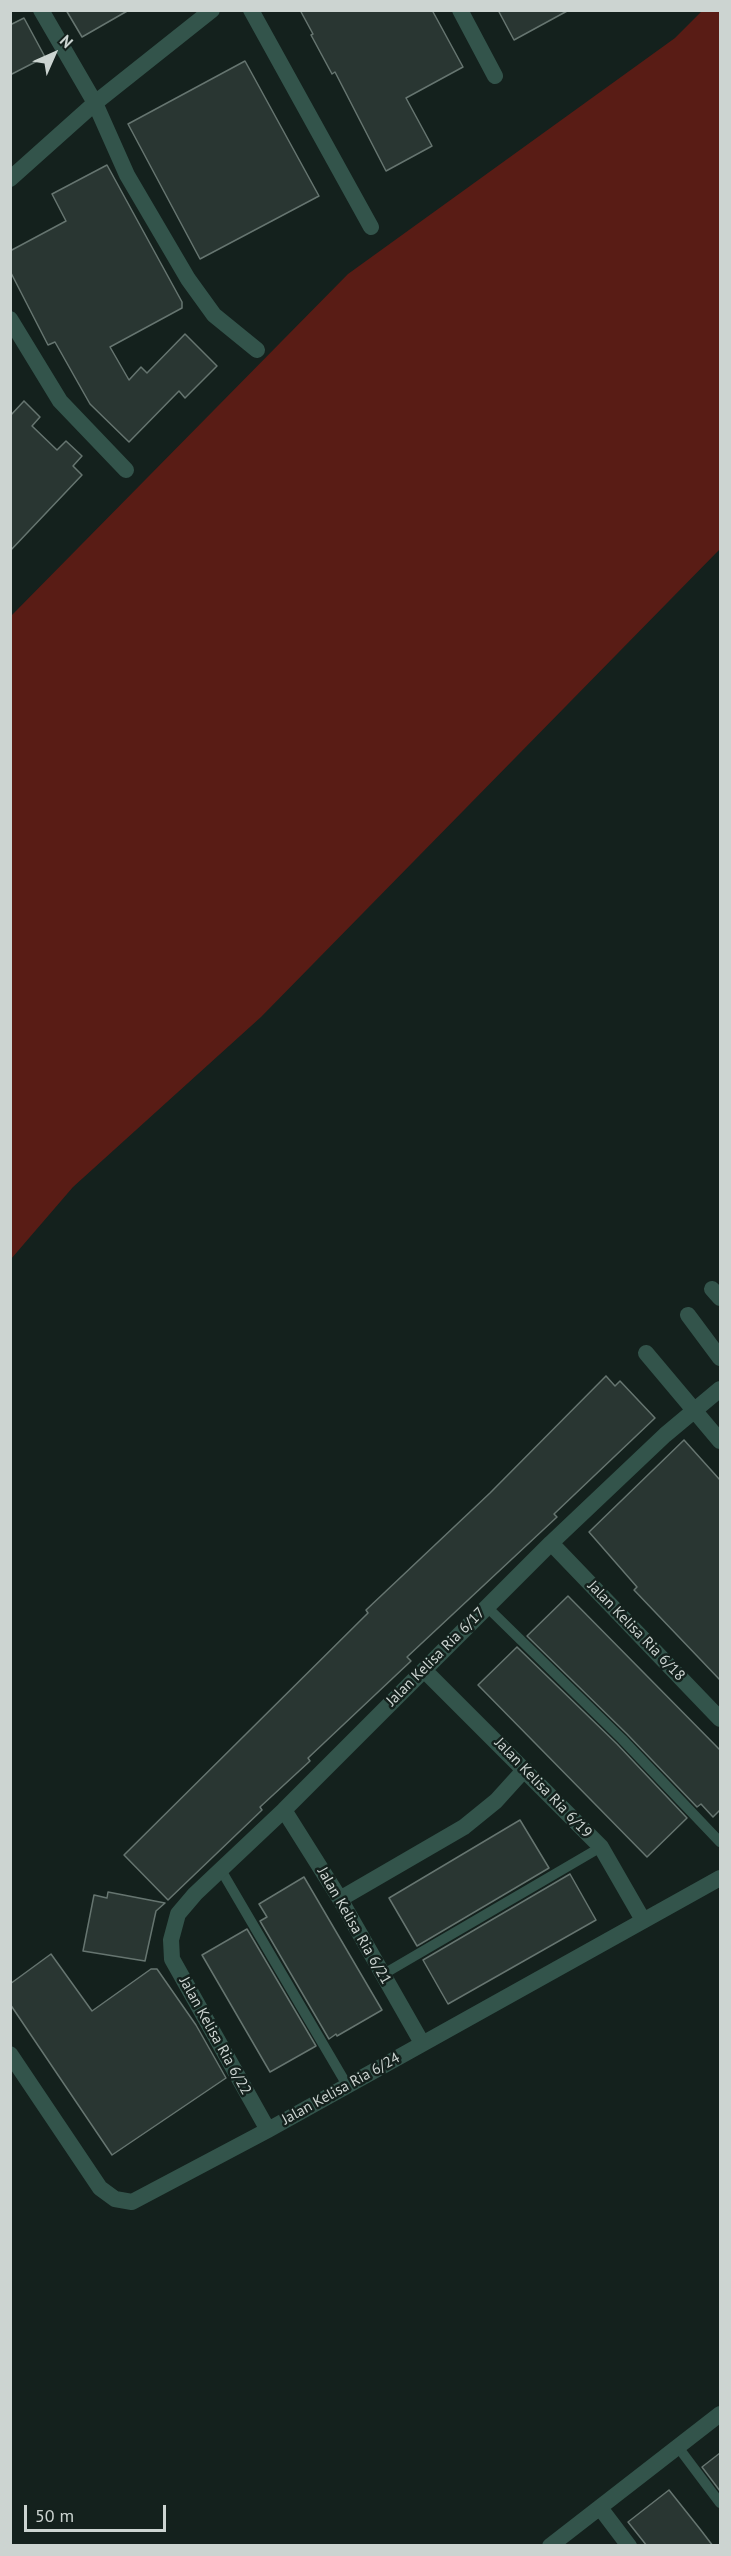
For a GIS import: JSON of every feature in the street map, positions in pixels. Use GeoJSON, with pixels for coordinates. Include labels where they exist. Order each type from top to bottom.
{"type":"FeatureCollection","features":[{"type":"Feature","properties":{"kind":"street"},"geometry":{"type":"LineString","coordinates":[[41,10],[94,103],[127,175],[188,279],[214,315],[257,350]]}},
{"type":"Feature","properties":{"kind":"street"},"geometry":{"type":"LineString","coordinates":[[10,179],[94,103],[212,10]]}},
{"type":"Feature","properties":{"kind":"street"},"geometry":{"type":"LineString","coordinates":[[251,10],[371,227]]}},
{"type":"Feature","properties":{"kind":"street"},"geometry":{"type":"LineString","coordinates":[[460,10],[495,76]]}},
{"type":"Feature","properties":{"kind":"street"},"geometry":{"type":"LineString","coordinates":[[10,319],[60,401],[126,470]]}},
{"type":"Feature","properties":{"kind":"street"},"geometry":{"type":"LineString","coordinates":[[688,1315],[720,1358]]}},
{"type":"Feature","properties":{"kind":"street"},"geometry":{"type":"LineString","coordinates":[[646,1353],[720,1441]]}},
{"type":"Feature","properties":{"kind":"street","name":"Jalan Kelisa Ria 6/17"},"geometry":{"type":"LineString","coordinates":[[171,1940],[178,1914],[221,1870],[551,1543],[694,1409],[720,1389]]}},
{"type":"Feature","properties":{"kind":"street","name":"Jalan Kelisa Ria 6/18"},"geometry":{"type":"LineString","coordinates":[[551,1543],[720,1719]]}},
{"type":"Feature","properties":{"kind":"street","name":"Jalan Kelisa Ria 6/19"},"geometry":{"type":"LineString","coordinates":[[424,1670],[525,1768],[601,1847],[643,1920]]}},
{"type":"Feature","properties":{"kind":"street"},"geometry":{"type":"LineString","coordinates":[[340,1899],[464,1827],[496,1801],[525,1768]]}},
{"type":"Feature","properties":{"kind":"street","name":"Jalan Kelisa Ria 6/21"},"geometry":{"type":"LineString","coordinates":[[284,1810],[340,1899],[422,2043]]}},
{"type":"Feature","properties":{"kind":"street","name":"Jalan Kelisa Ria 6/24"},"geometry":{"type":"LineString","coordinates":[[10,2054],[100,2188],[115,2199],[132,2202],[268,2130],[720,1878]]}},
{"type":"Feature","properties":{"kind":"street","name":"Jalan Kelisa Ria 6/22"},"geometry":{"type":"LineString","coordinates":[[171,1940],[172,1959],[268,2130]]}},
{"type":"Feature","properties":{"kind":"street"},"geometry":{"type":"LineString","coordinates":[[550,2546],[601,2509],[720,2414]]}},
{"type":"Feature","properties":{"kind":"street"},"geometry":{"type":"LineString","coordinates":[[601,2509],[629,2546]]}},
{"type":"Feature","properties":{"kind":"lane"},"geometry":{"type":"LineString","coordinates":[[487,1607],[622,1739],[720,1842]]}},
{"type":"Feature","properties":{"kind":"lane"},"geometry":{"type":"LineString","coordinates":[[382,1975],[601,1847]]}},
{"type":"Feature","properties":{"kind":"lane"},"geometry":{"type":"LineString","coordinates":[[221,1870],[347,2085]]}},
{"type":"Feature","properties":{"kind":"lane"},"geometry":{"type":"LineString","coordinates":[[678,2447],[720,2503]]}},
{"type":"Feature","properties":{"kind":"shaded area"},"geometry":{"type":"Polygon","coordinates":[[[702,11],[720,11],[720,549],[261,1017],[73,1187],[11,1259],[11,616],[348,274],[675,38],[702,11]]]}},
{"type":"Feature","properties":{"kind":"building"},"geometry":{"type":"Polygon","coordinates":[[[66,10],[129,10],[82,37],[66,10]]]}},
{"type":"Feature","properties":{"kind":"building"},"geometry":{"type":"Polygon","coordinates":[[[300,10],[432,10],[463,67],[406,98],[432,146],[386,171],[335,72],[332,74],[311,35],[313,34],[300,10]]]}},
{"type":"Feature","properties":{"kind":"building"},"geometry":{"type":"Polygon","coordinates":[[[498,10],[569,10],[514,40],[498,10]]]}},
{"type":"Feature","properties":{"kind":"building"},"geometry":{"type":"Polygon","coordinates":[[[24,18],[45,57],[10,75],[10,25],[24,18]]]}},
{"type":"Feature","properties":{"kind":"building"},"geometry":{"type":"Polygon","coordinates":[[[245,61],[319,196],[200,259],[128,124],[245,61]]]}},
{"type":"Feature","properties":{"kind":"building"},"geometry":{"type":"Polygon","coordinates":[[[107,165],[182,302],[182,308],[110,347],[129,380],[141,367],[147,373],[185,334],[217,366],[185,398],[179,391],[129,442],[90,404],[55,342],[48,345],[10,271],[10,251],[66,221],[52,194],[107,165]]]}},
{"type":"Feature","properties":{"kind":"building"},"geometry":{"type":"Polygon","coordinates":[[[24,401],[40,417],[32,426],[57,450],[66,441],[82,456],[73,466],[82,475],[10,551],[10,416],[24,401]]]}},
{"type":"Feature","properties":{"kind":"building"},"geometry":{"type":"Polygon","coordinates":[[[606,1376],[615,1386],[620,1381],[655,1418],[554,1514],[557,1517],[407,1657],[411,1661],[308,1758],[310,1761],[260,1807],[262,1810],[168,1900],[124,1855],[368,1613],[366,1610],[490,1493],[606,1376]]]}},
{"type":"Feature","properties":{"kind":"building"},"geometry":{"type":"Polygon","coordinates":[[[684,1440],[720,1480],[720,1680],[634,1590],[637,1587],[589,1532],[684,1440]]]}},
{"type":"Feature","properties":{"kind":"building"},"geometry":{"type":"Polygon","coordinates":[[[568,1596],[720,1750],[720,1810],[713,1817],[701,1804],[697,1807],[627,1734],[527,1636],[568,1596]]]}},
{"type":"Feature","properties":{"kind":"building"},"geometry":{"type":"Polygon","coordinates":[[[517,1647],[617,1744],[687,1818],[647,1857],[478,1685],[517,1647]]]}},
{"type":"Feature","properties":{"kind":"building"},"geometry":{"type":"Polygon","coordinates":[[[520,1820],[549,1868],[417,1946],[389,1898],[520,1820]]]}},
{"type":"Feature","properties":{"kind":"building"},"geometry":{"type":"Polygon","coordinates":[[[570,1874],[596,1920],[448,2004],[423,1960],[570,1874]]]}},
{"type":"Feature","properties":{"kind":"building"},"geometry":{"type":"Polygon","coordinates":[[[304,1877],[382,2010],[329,2039],[260,1921],[267,1917],[259,1904],[304,1877]]]}},
{"type":"Feature","properties":{"kind":"building"},"geometry":{"type":"Polygon","coordinates":[[[108,1892],[165,1903],[156,1911],[145,1961],[83,1951],[94,1895],[107,1898],[108,1892]]]}},
{"type":"Feature","properties":{"kind":"building"},"geometry":{"type":"Polygon","coordinates":[[[247,1929],[316,2046],[270,2072],[202,1955],[247,1929]]]}},
{"type":"Feature","properties":{"kind":"building"},"geometry":{"type":"Polygon","coordinates":[[[51,1954],[92,2011],[151,1969],[157,1969],[196,2025],[226,2078],[112,2155],[10,2004],[10,1984],[51,1954]]]}},
{"type":"Feature","properties":{"kind":"building"},"geometry":{"type":"Polygon","coordinates":[[[720,2453],[720,2491],[702,2467],[720,2453]]]}},
{"type":"Feature","properties":{"kind":"building"},"geometry":{"type":"Polygon","coordinates":[[[669,2490],[713,2546],[647,2546],[628,2522],[669,2490]]]}}]}
